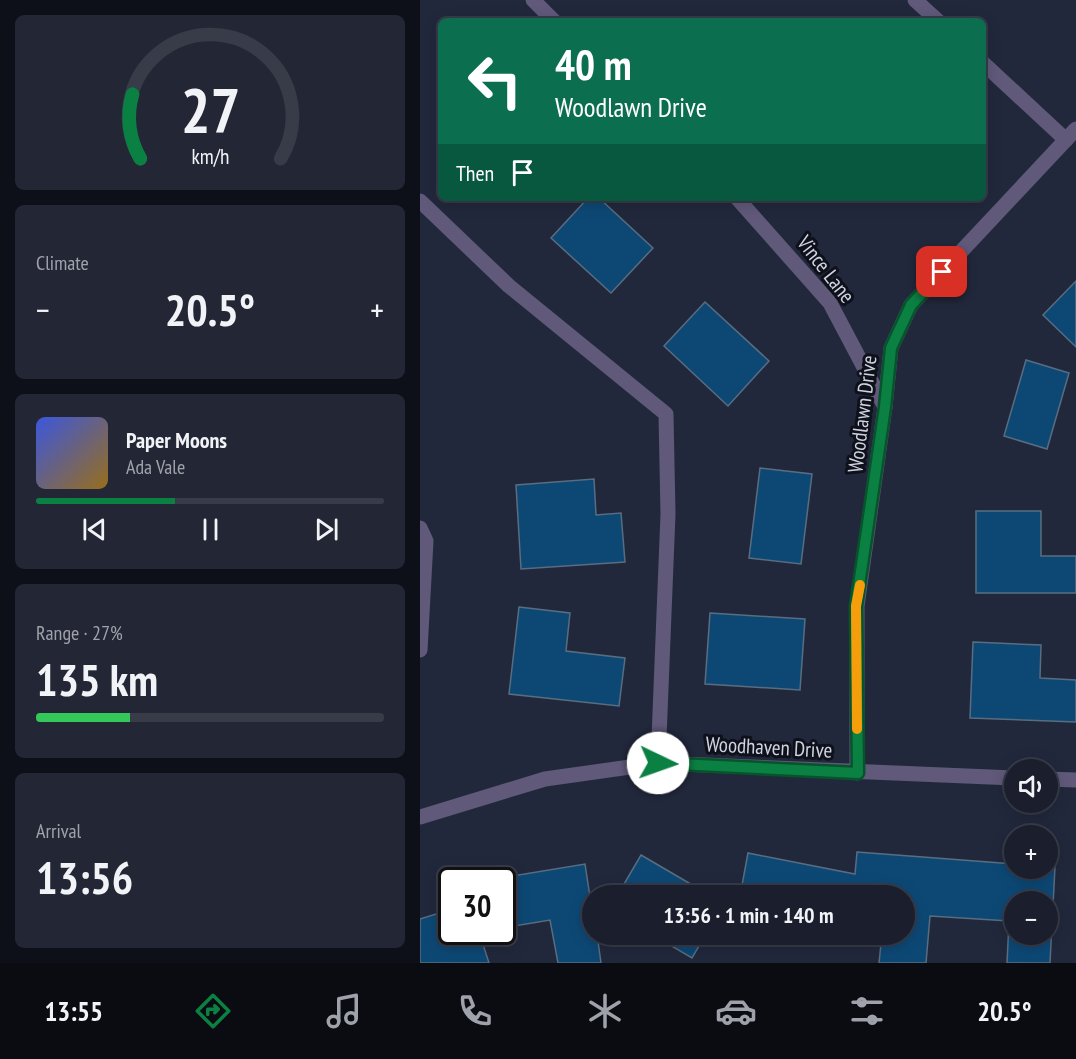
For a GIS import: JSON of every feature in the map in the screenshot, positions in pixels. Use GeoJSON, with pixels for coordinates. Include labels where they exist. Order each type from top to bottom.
{"type":"FeatureCollection","features":[{"type":"Feature","properties":{"kind":"street"},"geometry":{"type":"LineString","coordinates":[[533,0],[551,18]]}},
{"type":"Feature","properties":{"kind":"street"},"geometry":{"type":"LineString","coordinates":[[915,0],[935,18]]}},
{"type":"Feature","properties":{"kind":"street"},"geometry":{"type":"LineString","coordinates":[[986,65],[1071,135]]}},
{"type":"Feature","properties":{"kind":"street","name":"Woodlawn Drive"},"geometry":{"type":"LineString","coordinates":[[858,773],[856,606],[885,407],[891,348],[911,305],[1071,135]]}},
{"type":"Feature","properties":{"kind":"street"},"geometry":{"type":"LineString","coordinates":[[420,201],[508,286],[666,414],[668,514],[658,763]]}},
{"type":"Feature","properties":{"kind":"street","name":"Vince Lane"},"geometry":{"type":"LineString","coordinates":[[740,201],[830,303],[885,407]]}},
{"type":"Feature","properties":{"kind":"street"},"geometry":{"type":"LineString","coordinates":[[420,528],[426,541],[420,650]]}},
{"type":"Feature","properties":{"kind":"street","name":"Woodhaven Drive"},"geometry":{"type":"LineString","coordinates":[[420,817],[545,779],[658,763],[1004,778]]}},
{"type":"Feature","properties":{"kind":"street"},"geometry":{"type":"LineString","coordinates":[[1058,779],[1076,780]]}},
{"type":"Feature","properties":{"kind":"building"},"geometry":{"type":"Polygon","coordinates":[[[585,201],[602,201],[653,248],[611,293],[551,238],[585,201]]]}},
{"type":"Feature","properties":{"kind":"building"},"geometry":{"type":"Polygon","coordinates":[[[1076,281],[1076,347],[1043,315],[1076,281]]]}},
{"type":"Feature","properties":{"kind":"building"},"geometry":{"type":"Polygon","coordinates":[[[705,302],[769,361],[728,406],[664,346],[705,302]]]}},
{"type":"Feature","properties":{"kind":"building"},"geometry":{"type":"Polygon","coordinates":[[[1026,360],[1069,373],[1047,449],[1004,436],[1026,360]]]}},
{"type":"Feature","properties":{"kind":"building"},"geometry":{"type":"Polygon","coordinates":[[[760,468],[812,474],[801,564],[749,558],[760,468]]]}},
{"type":"Feature","properties":{"kind":"building"},"geometry":{"type":"Polygon","coordinates":[[[594,479],[596,515],[621,513],[625,562],[521,569],[516,485],[594,479]]]}},
{"type":"Feature","properties":{"kind":"building"},"geometry":{"type":"Polygon","coordinates":[[[976,511],[1041,511],[1041,556],[1076,556],[1076,593],[976,593],[976,511]]]}},
{"type":"Feature","properties":{"kind":"building"},"geometry":{"type":"Polygon","coordinates":[[[519,607],[570,613],[566,651],[625,658],[619,706],[509,694],[519,607]]]}},
{"type":"Feature","properties":{"kind":"building"},"geometry":{"type":"Polygon","coordinates":[[[710,613],[805,619],[800,690],[705,684],[710,613]]]}},
{"type":"Feature","properties":{"kind":"building"},"geometry":{"type":"Polygon","coordinates":[[[973,642],[1041,645],[1040,678],[1076,680],[1076,722],[970,718],[973,642]]]}},
{"type":"Feature","properties":{"kind":"building"},"geometry":{"type":"Polygon","coordinates":[[[857,852],[1004,863],[1004,879],[1054,879],[1054,891],[1004,891],[1004,921],[930,916],[926,963],[879,963],[881,945],[915,945],[915,885],[742,885],[748,853],[855,874],[857,852]]]}},
{"type":"Feature","properties":{"kind":"building"},"geometry":{"type":"Polygon","coordinates":[[[641,855],[692,885],[623,885],[641,855]]]}},
{"type":"Feature","properties":{"kind":"building"},"geometry":{"type":"Polygon","coordinates":[[[585,864],[588,885],[582,885],[582,945],[599,945],[601,963],[558,963],[550,920],[516,926],[516,875],[585,864]]]}},
{"type":"Feature","properties":{"kind":"building"},"geometry":{"type":"Polygon","coordinates":[[[438,913],[438,945],[483,945],[489,963],[420,963],[420,919],[438,913]]]}},
{"type":"Feature","properties":{"kind":"building"},"geometry":{"type":"Polygon","coordinates":[[[670,945],[700,945],[692,958],[670,945]]]}},
{"type":"Feature","properties":{"kind":"building"},"geometry":{"type":"Polygon","coordinates":[[[1008,945],[1051,945],[1050,963],[1007,963],[1008,945]]]}},
{"type":"Feature","properties":{"kind":"slow traffic"},"geometry":{"type":"LineString","coordinates":[[857,729],[856,606],[860,585]]}},
{"type":"Feature","properties":{"kind":"route"},"geometry":{"type":"LineString","coordinates":[[658,763],[858,773],[856,606],[885,407],[891,348],[911,305],[942,272]]}}]}
